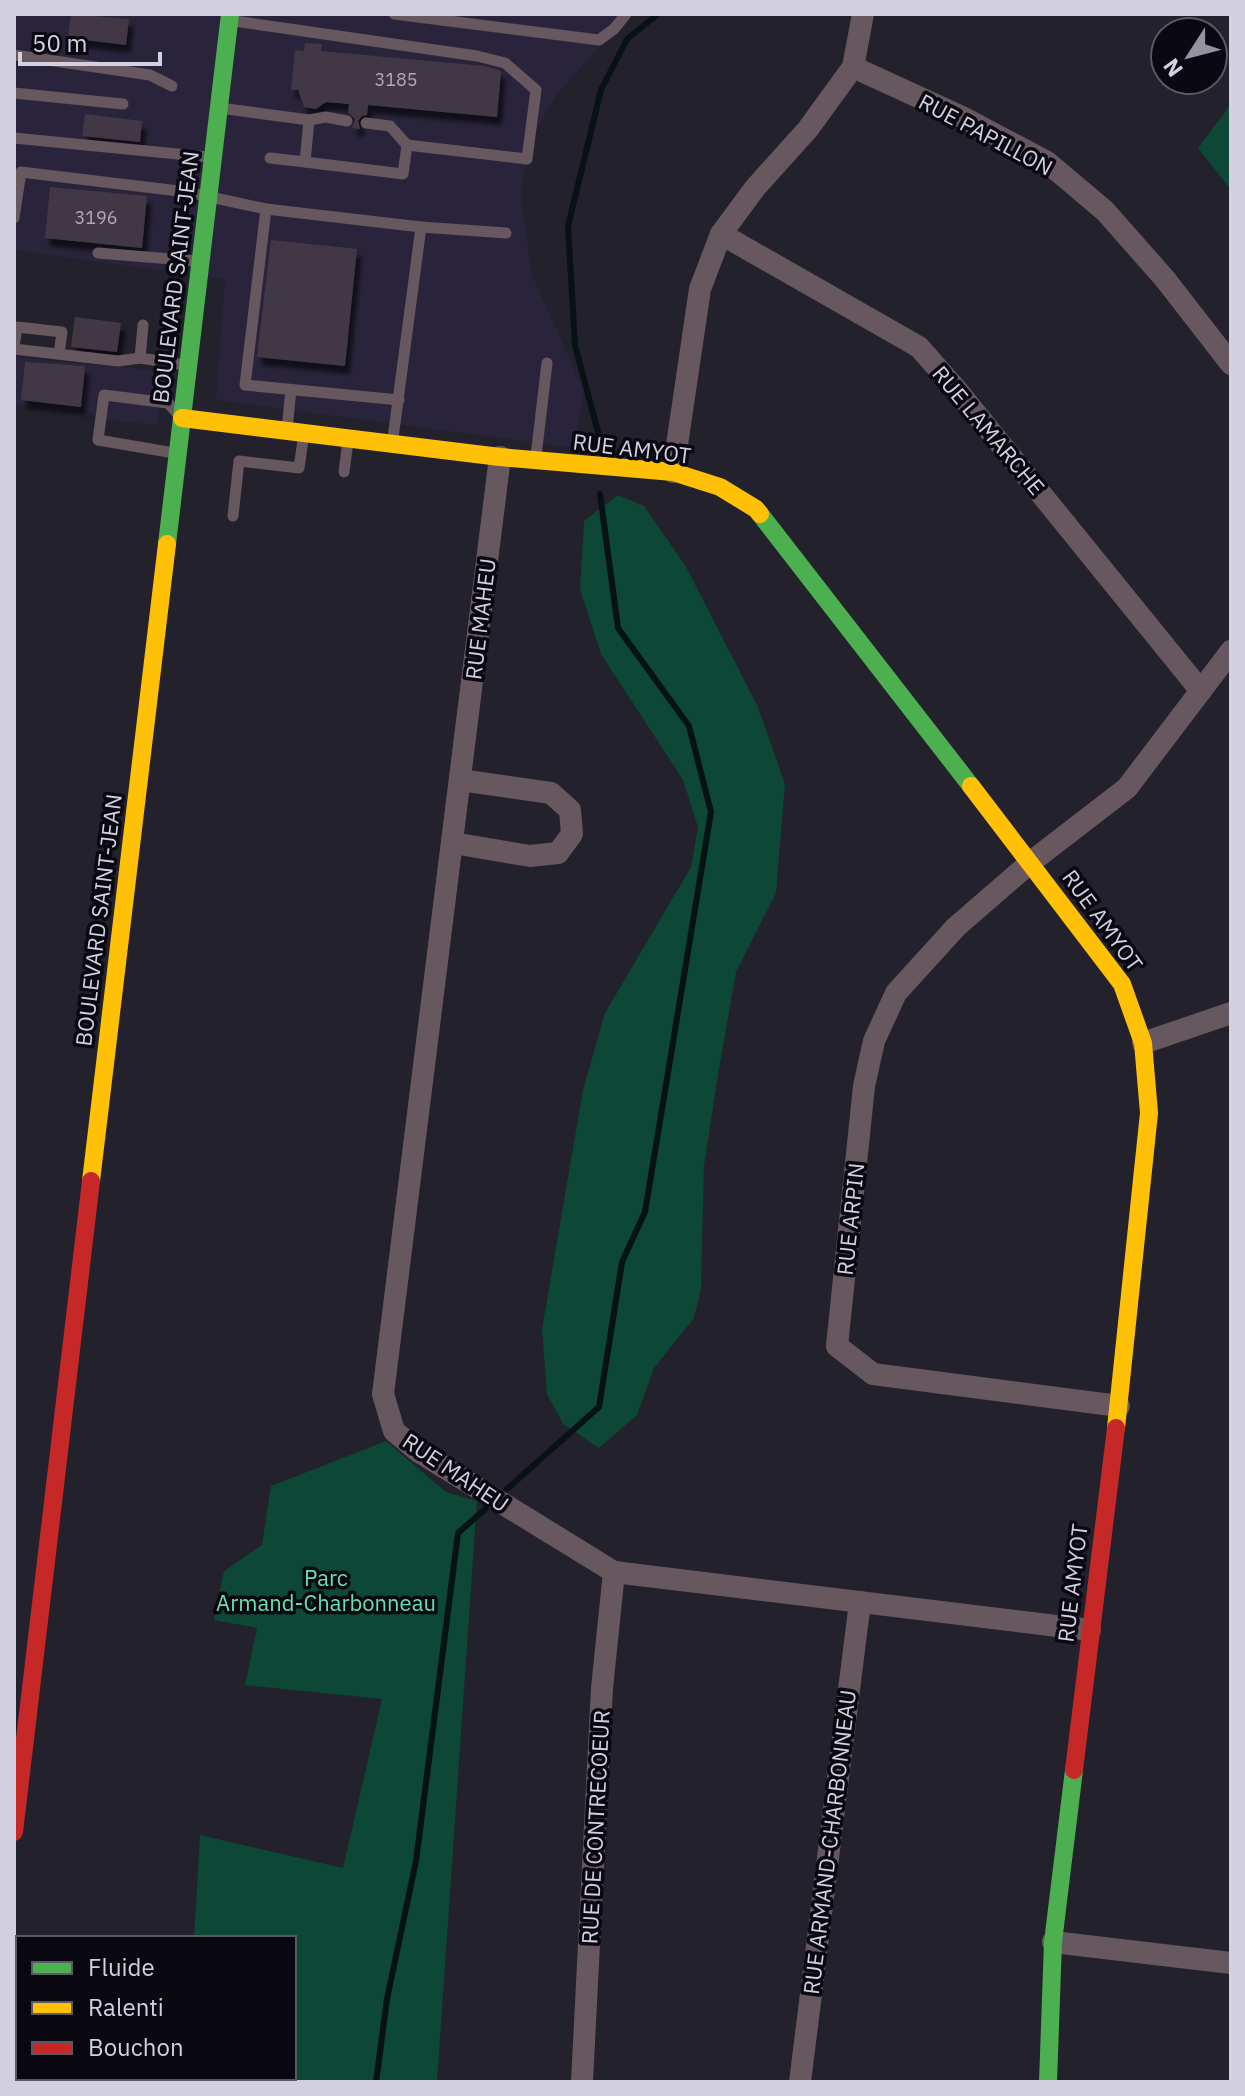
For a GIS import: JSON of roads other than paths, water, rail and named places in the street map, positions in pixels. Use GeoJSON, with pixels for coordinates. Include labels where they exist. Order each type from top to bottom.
{"type":"FeatureCollection","features":[{"type":"Feature","properties":{"kind":"street"},"geometry":{"type":"LineString","coordinates":[[673,472],[700,289],[721,234],[755,188],[808,129],[853,67],[863,14]]}},
{"type":"Feature","properties":{"kind":"street","name":"BOULEVARD SAINT-JEAN"},"geometry":{"type":"LineString","coordinates":[[14,1832],[230,17]]}},
{"type":"Feature","properties":{"kind":"street","name":"RUE PAPILLON"},"geometry":{"type":"LineString","coordinates":[[853,67],[964,118],[1047,162],[1105,211],[1165,279],[1231,364]]}},
{"type":"Feature","properties":{"kind":"street","name":"RUE LAMARCHE"},"geometry":{"type":"LineString","coordinates":[[721,234],[919,347],[1201,691]]}},
{"type":"Feature","properties":{"kind":"street","name":"RUE AMYOT"},"geometry":{"type":"LineString","coordinates":[[182,418],[536,461],[673,472],[720,487],[756,509],[1122,984],[1143,1043],[1149,1113],[1119,1406],[1053,1942],[1048,2082]]}},
{"type":"Feature","properties":{"kind":"street","name":"RUE MAHEU"},"geometry":{"type":"LineString","coordinates":[[500,457],[383,1394],[394,1431],[419,1452],[614,1572],[1090,1630]]}},
{"type":"Feature","properties":{"kind":"street"},"geometry":{"type":"LineString","coordinates":[[1031,862],[1127,788],[1231,651]]}},
{"type":"Feature","properties":{"kind":"street"},"geometry":{"type":"LineString","coordinates":[[453,843],[530,856],[558,853],[572,834],[570,810],[551,793],[460,780]]}},
{"type":"Feature","properties":{"kind":"street","name":"RUE ARPIN"},"geometry":{"type":"LineString","coordinates":[[1031,862],[956,927],[896,993],[874,1041],[864,1086],[837,1346],[873,1374],[1119,1406]]}},
{"type":"Feature","properties":{"kind":"street"},"geometry":{"type":"LineString","coordinates":[[1143,1043],[1231,1013]]}},
{"type":"Feature","properties":{"kind":"street","name":"RUE DE CONTRECOEUR"},"geometry":{"type":"LineString","coordinates":[[582,2082],[602,1688],[614,1572]]}},
{"type":"Feature","properties":{"kind":"street","name":"RUE ARMAND-CHARBONNEAU"},"geometry":{"type":"LineString","coordinates":[[800,2082],[860,1602]]}},
{"type":"Feature","properties":{"kind":"street"},"geometry":{"type":"LineString","coordinates":[[1053,1942],[1231,1963]]}},
{"type":"Feature","properties":{"kind":"lane"},"geometry":{"type":"LineString","coordinates":[[394,14],[599,40],[614,29],[626,14]]}},
{"type":"Feature","properties":{"kind":"lane"},"geometry":{"type":"LineString","coordinates":[[230,17],[477,56],[505,63],[536,90],[527,159],[407,145],[390,126],[366,123]]}},
{"type":"Feature","properties":{"kind":"lane"},"geometry":{"type":"LineString","coordinates":[[14,55],[150,75],[172,86]]}},
{"type":"Feature","properties":{"kind":"lane"},"geometry":{"type":"LineString","coordinates":[[14,93],[123,104]]}},
{"type":"Feature","properties":{"kind":"lane"},"geometry":{"type":"LineString","coordinates":[[220,108],[309,120],[326,117],[347,121]]}},
{"type":"Feature","properties":{"kind":"lane"},"geometry":{"type":"LineString","coordinates":[[305,162],[309,120]]}},
{"type":"Feature","properties":{"kind":"lane"},"geometry":{"type":"LineString","coordinates":[[14,138],[213,158]]}},
{"type":"Feature","properties":{"kind":"lane"},"geometry":{"type":"LineString","coordinates":[[270,158],[403,174],[407,145]]}},
{"type":"Feature","properties":{"kind":"lane"},"geometry":{"type":"LineString","coordinates":[[14,218],[21,172],[187,192],[266,209],[421,227],[506,233]]}},
{"type":"Feature","properties":{"kind":"lane"},"geometry":{"type":"LineString","coordinates":[[266,209],[245,385],[399,400]]}},
{"type":"Feature","properties":{"kind":"lane"},"geometry":{"type":"LineString","coordinates":[[392,443],[421,227]]}},
{"type":"Feature","properties":{"kind":"lane"},"geometry":{"type":"LineString","coordinates":[[98,253],[201,262]]}},
{"type":"Feature","properties":{"kind":"lane"},"geometry":{"type":"LineString","coordinates":[[140,358],[143,325]]}},
{"type":"Feature","properties":{"kind":"lane"},"geometry":{"type":"LineString","coordinates":[[59,354],[62,332],[17,327],[14,348],[59,354],[118,361],[140,358],[189,366]]}},
{"type":"Feature","properties":{"kind":"lane"},"geometry":{"type":"LineString","coordinates":[[536,461],[547,363]]}},
{"type":"Feature","properties":{"kind":"lane"},"geometry":{"type":"LineString","coordinates":[[233,516],[239,461],[299,468],[291,390]]}},
{"type":"Feature","properties":{"kind":"lane"},"geometry":{"type":"LineString","coordinates":[[178,454],[98,440],[104,395],[168,403],[182,418]]}},
{"type":"Feature","properties":{"kind":"lane"},"geometry":{"type":"LineString","coordinates":[[344,472],[349,436]]}},
{"type":"Feature","properties":{"kind":"waterway"},"geometry":{"type":"LineString","coordinates":[[602,447],[575,345],[568,226],[601,90],[627,39],[658,14]]}},
{"type":"Feature","properties":{"kind":"waterway"},"geometry":{"type":"LineString","coordinates":[[500,1495],[599,1407],[622,1262],[645,1212],[711,812],[689,726],[618,628],[600,494]]}},
{"type":"Feature","properties":{"kind":"waterway"},"geometry":{"type":"LineString","coordinates":[[376,2082],[387,1999],[416,1861],[458,1533],[492,1503]]}},
{"type":"Feature","properties":{"kind":"park label","name":"Parc Armand-Charbonneau"},"geometry":{"type":"Point","coordinates":[326,1590]}}]}
